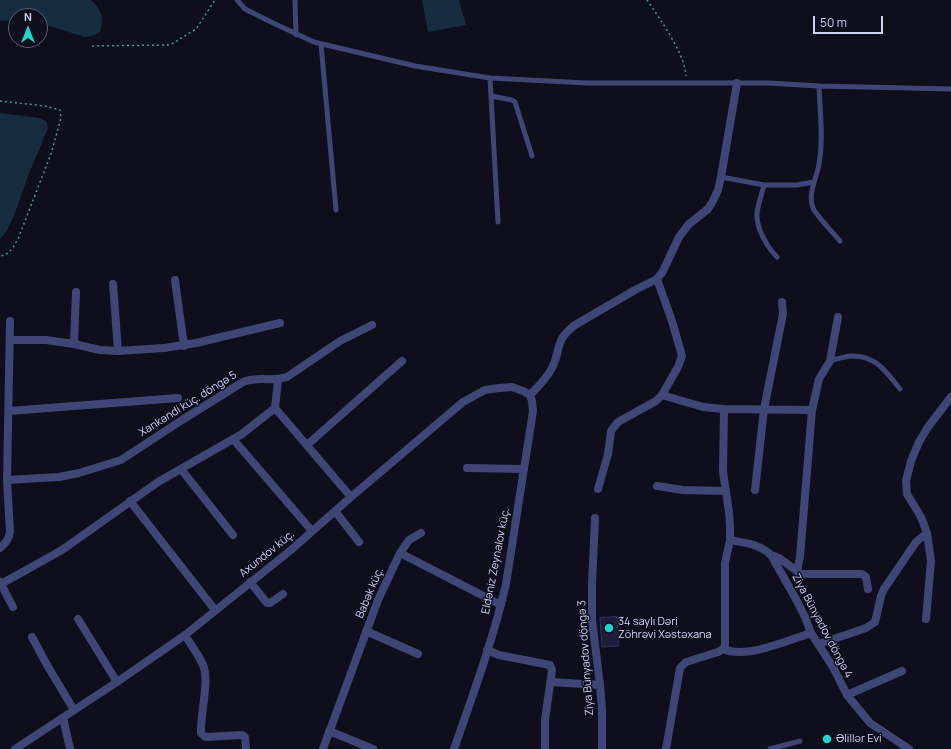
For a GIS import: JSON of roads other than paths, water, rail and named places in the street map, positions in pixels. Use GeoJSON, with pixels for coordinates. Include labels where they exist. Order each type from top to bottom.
{"type":"FeatureCollection","features":[{"type":"Feature","properties":{"kind":"street"},"geometry":{"type":"LineString","coordinates":[[530,395],[552,369],[557,356],[560,341],[566,332],[575,325],[635,290],[657,279],[663,271],[679,237],[689,224],[708,209],[718,190],[721,177],[737,83]]}},
{"type":"Feature","properties":{"kind":"street"},"geometry":{"type":"LineString","coordinates":[[598,489],[608,454],[611,431],[618,422],[651,404],[662,395],[678,367],[682,356],[672,321],[657,279]]}},
{"type":"Feature","properties":{"kind":"street"},"geometry":{"type":"LineString","coordinates":[[175,280],[184,346]]}},
{"type":"Feature","properties":{"kind":"street"},"geometry":{"type":"LineString","coordinates":[[112,284],[118,351]]}},
{"type":"Feature","properties":{"kind":"street"},"geometry":{"type":"LineString","coordinates":[[74,344],[76,292]]}},
{"type":"Feature","properties":{"kind":"street"},"geometry":{"type":"LineString","coordinates":[[755,490],[764,409],[783,314],[782,302]]}},
{"type":"Feature","properties":{"kind":"street"},"geometry":{"type":"LineString","coordinates":[[797,571],[800,557],[812,410],[819,379],[830,361],[838,317]]}},
{"type":"Feature","properties":{"kind":"street"},"geometry":{"type":"LineString","coordinates":[[0,548],[9,537],[10,531],[7,480],[10,321]]}},
{"type":"Feature","properties":{"kind":"street"},"geometry":{"type":"LineString","coordinates":[[10,340],[46,340],[100,350],[118,351],[164,348],[184,346],[280,322]]}},
{"type":"Feature","properties":{"kind":"street","name":"Xankəndi küç. döngə 5"},"geometry":{"type":"LineString","coordinates":[[7,480],[58,477],[79,473],[121,460],[242,382],[251,379],[278,380],[288,377],[340,341],[372,325]]}},
{"type":"Feature","properties":{"kind":"street"},"geometry":{"type":"LineString","coordinates":[[307,445],[402,361]]}},
{"type":"Feature","properties":{"kind":"street"},"geometry":{"type":"LineString","coordinates":[[278,380],[275,408],[351,497]]}},
{"type":"Feature","properties":{"kind":"street","name":"Axundov küç."},"geometry":{"type":"LineString","coordinates":[[15,749],[185,635],[291,550],[446,415],[476,394],[485,390],[512,387],[523,390],[530,395]]}},
{"type":"Feature","properties":{"kind":"street","name":"Eldəniz Zeynalov küç."},"geometry":{"type":"LineString","coordinates":[[454,749],[472,699],[501,605],[511,553],[533,411],[530,395]]}},
{"type":"Feature","properties":{"kind":"street"},"geometry":{"type":"LineString","coordinates":[[662,395],[703,407],[724,409],[812,410]]}},
{"type":"Feature","properties":{"kind":"street"},"geometry":{"type":"LineString","coordinates":[[926,619],[931,562],[927,534],[921,517],[907,494],[906,481],[919,442],[928,426],[951,397]]}},
{"type":"Feature","properties":{"kind":"street"},"geometry":{"type":"LineString","coordinates":[[9,411],[178,398]]}},
{"type":"Feature","properties":{"kind":"street"},"geometry":{"type":"LineString","coordinates":[[13,607],[1,583],[62,550],[158,482],[233,439],[275,408]]}},
{"type":"Feature","properties":{"kind":"street"},"geometry":{"type":"LineString","coordinates":[[666,749],[680,668],[686,662],[718,652],[725,645],[725,563],[730,540],[729,512],[723,472],[724,409]]}},
{"type":"Feature","properties":{"kind":"street"},"geometry":{"type":"LineString","coordinates":[[233,439],[312,531]]}},
{"type":"Feature","properties":{"kind":"street"},"geometry":{"type":"LineString","coordinates":[[467,468],[524,469]]}},
{"type":"Feature","properties":{"kind":"street"},"geometry":{"type":"LineString","coordinates":[[181,469],[233,535]]}},
{"type":"Feature","properties":{"kind":"street"},"geometry":{"type":"LineString","coordinates":[[657,486],[683,490],[726,491]]}},
{"type":"Feature","properties":{"kind":"street"},"geometry":{"type":"LineString","coordinates":[[130,501],[215,610]]}},
{"type":"Feature","properties":{"kind":"street"},"geometry":{"type":"LineString","coordinates":[[335,511],[359,542]]}},
{"type":"Feature","properties":{"kind":"street","name":"Ziya Bünyadov döngə 3"},"geometry":{"type":"LineString","coordinates":[[595,518],[592,620],[602,709],[602,749]]}},
{"type":"Feature","properties":{"kind":"street","name":"Babək küç."},"geometry":{"type":"LineString","coordinates":[[323,749],[378,600],[400,553],[409,540],[421,533]]}},
{"type":"Feature","properties":{"kind":"street"},"geometry":{"type":"LineString","coordinates":[[819,644],[866,628],[875,622],[884,589],[916,542],[927,534]]}},
{"type":"Feature","properties":{"kind":"street","name":"Ziya Bünyadov döngə 4"},"geometry":{"type":"LineString","coordinates":[[730,540],[753,544],[765,549],[771,555],[797,601],[811,633],[833,667],[847,695],[870,723],[909,749]]}},
{"type":"Feature","properties":{"kind":"street"},"geometry":{"type":"LineString","coordinates":[[400,553],[501,605]]}},
{"type":"Feature","properties":{"kind":"street"},"geometry":{"type":"LineString","coordinates":[[771,555],[779,558],[801,574],[862,574],[866,577],[868,589]]}},
{"type":"Feature","properties":{"kind":"street"},"geometry":{"type":"LineString","coordinates":[[250,582],[267,603],[270,603],[283,594]]}},
{"type":"Feature","properties":{"kind":"street"},"geometry":{"type":"LineString","coordinates":[[78,619],[117,682]]}},
{"type":"Feature","properties":{"kind":"street"},"geometry":{"type":"LineString","coordinates":[[366,631],[418,654]]}},
{"type":"Feature","properties":{"kind":"street"},"geometry":{"type":"LineString","coordinates":[[722,649],[740,653],[754,651],[811,633]]}},
{"type":"Feature","properties":{"kind":"street"},"geometry":{"type":"LineString","coordinates":[[185,635],[203,665],[206,675],[200,723],[201,733],[205,737],[242,735],[245,737],[246,749]]}},
{"type":"Feature","properties":{"kind":"street"},"geometry":{"type":"LineString","coordinates":[[32,637],[74,710]]}},
{"type":"Feature","properties":{"kind":"street"},"geometry":{"type":"LineString","coordinates":[[487,650],[499,655],[550,664],[552,670],[545,720],[544,749]]}},
{"type":"Feature","properties":{"kind":"street"},"geometry":{"type":"LineString","coordinates":[[847,695],[902,671]]}},
{"type":"Feature","properties":{"kind":"street"},"geometry":{"type":"LineString","coordinates":[[551,682],[600,685]]}},
{"type":"Feature","properties":{"kind":"street"},"geometry":{"type":"LineString","coordinates":[[63,718],[70,749]]}},
{"type":"Feature","properties":{"kind":"street"},"geometry":{"type":"LineString","coordinates":[[329,732],[373,749]]}},
{"type":"Feature","properties":{"kind":"lane"},"geometry":{"type":"LineString","coordinates":[[237,0],[245,8],[296,34],[322,44],[415,66],[490,78],[587,83],[686,82],[951,89]]}},
{"type":"Feature","properties":{"kind":"lane"},"geometry":{"type":"LineString","coordinates":[[294,0],[296,34]]}},
{"type":"Feature","properties":{"kind":"lane"},"geometry":{"type":"LineString","coordinates":[[322,44],[336,210]]}},
{"type":"Feature","properties":{"kind":"lane"},"geometry":{"type":"LineString","coordinates":[[490,78],[498,222]]}},
{"type":"Feature","properties":{"kind":"lane"},"geometry":{"type":"LineString","coordinates":[[819,86],[820,145],[818,168],[814,182],[812,199],[813,208],[840,241]]}},
{"type":"Feature","properties":{"kind":"lane"},"geometry":{"type":"LineString","coordinates":[[491,96],[512,100],[515,102],[532,156]]}},
{"type":"Feature","properties":{"kind":"lane"},"geometry":{"type":"LineString","coordinates":[[721,177],[764,185],[797,185],[814,182]]}},
{"type":"Feature","properties":{"kind":"lane"},"geometry":{"type":"LineString","coordinates":[[764,185],[758,212],[758,221],[769,250],[777,257]]}},
{"type":"Feature","properties":{"kind":"lane"},"geometry":{"type":"LineString","coordinates":[[830,361],[852,356],[871,359],[881,365],[900,388]]}},
{"type":"Feature","properties":{"kind":"lane"},"geometry":{"type":"LineString","coordinates":[[770,749],[800,741]]}},
{"type":"Feature","properties":{"kind":"water"},"geometry":{"type":"Polygon","coordinates":[[[0,0],[91,0],[100,11],[102,24],[99,33],[85,37],[48,25],[48,8],[8,8],[8,20],[0,21],[0,0]]]}},
{"type":"Feature","properties":{"kind":"water"},"geometry":{"type":"Polygon","coordinates":[[[422,0],[459,0],[466,25],[428,32],[422,0]]]}},
{"type":"Feature","properties":{"kind":"water"},"geometry":{"type":"Polygon","coordinates":[[[0,113],[40,118],[47,122],[48,128],[13,218],[4,235],[0,239],[0,113]]]}},
{"type":"Feature","properties":{"kind":"place","name":"34 saylı Dəri Zöhrəvi Xəstəxana"},"geometry":{"type":"Point","coordinates":[609,628]}},
{"type":"Feature","properties":{"kind":"place","name":"Əlillər Evi"},"geometry":{"type":"Point","coordinates":[827,739]}}]}
